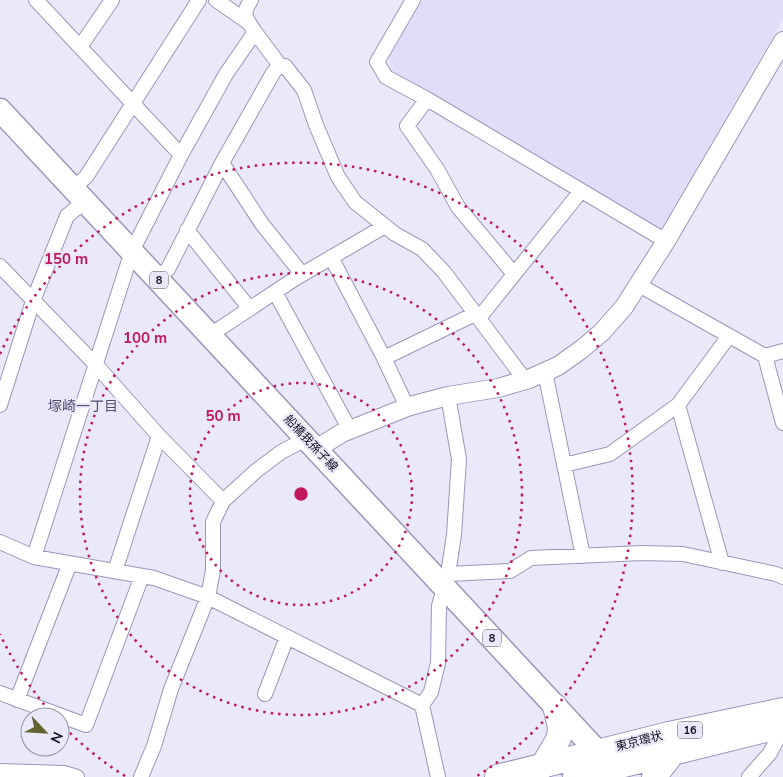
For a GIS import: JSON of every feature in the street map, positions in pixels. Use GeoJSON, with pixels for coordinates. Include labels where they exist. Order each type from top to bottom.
{"type":"FeatureCollection","features":[{"type":"Feature","properties":{"kind":"highway"},"geometry":{"type":"LineString","coordinates":[[542,766],[559,738],[560,727],[555,706]]}},
{"type":"Feature","properties":{"kind":"highway","name":"東京環状"},"geometry":{"type":"LineString","coordinates":[[497,777],[542,766],[610,765],[669,734],[783,710]]}},
{"type":"Feature","properties":{"kind":"highway","name":"東京環状"},"geometry":{"type":"LineString","coordinates":[[575,777],[610,765],[672,753],[783,727]]}},
{"type":"Feature","properties":{"kind":"highway"},"geometry":{"type":"LineString","coordinates":[[654,777],[672,753]]}},
{"type":"Feature","properties":{"kind":"main road","name":"船橋我孫子線"},"geometry":{"type":"LineString","coordinates":[[0,110],[311,444],[446,580],[555,706],[610,765]]}},
{"type":"Feature","properties":{"kind":"street"},"geometry":{"type":"LineString","coordinates":[[36,0],[131,104],[181,155]]}},
{"type":"Feature","properties":{"kind":"street"},"geometry":{"type":"LineString","coordinates":[[80,47],[112,0]]}},
{"type":"Feature","properties":{"kind":"street"},"geometry":{"type":"LineString","coordinates":[[0,405],[33,301],[67,216],[86,177],[199,0]]}},
{"type":"Feature","properties":{"kind":"street"},"geometry":{"type":"LineString","coordinates":[[216,0],[252,28]]}},
{"type":"Feature","properties":{"kind":"street"},"geometry":{"type":"LineString","coordinates":[[251,0],[244,12],[245,17],[281,67]]}},
{"type":"Feature","properties":{"kind":"street"},"geometry":{"type":"LineString","coordinates":[[414,0],[377,62],[386,77],[666,241]]}},
{"type":"Feature","properties":{"kind":"street"},"geometry":{"type":"LineString","coordinates":[[34,557],[132,251],[181,155],[252,28]]}},
{"type":"Feature","properties":{"kind":"street"},"geometry":{"type":"LineString","coordinates":[[141,777],[154,746],[171,689],[208,597],[213,570],[213,522],[223,501],[256,470],[281,452],[342,433],[407,407],[448,396],[498,388],[525,380],[558,366],[582,349],[602,332],[639,285],[783,41]]}},
{"type":"Feature","properties":{"kind":"street"},"geometry":{"type":"LineString","coordinates":[[157,278],[168,268],[222,163],[273,73],[278,67],[285,66],[304,90],[316,125],[338,177],[355,202],[395,234],[406,238],[422,249],[444,272],[525,380]]}},
{"type":"Feature","properties":{"kind":"street"},"geometry":{"type":"LineString","coordinates":[[427,100],[407,126],[437,169],[458,207],[514,274]]}},
{"type":"Feature","properties":{"kind":"street"},"geometry":{"type":"LineString","coordinates":[[222,163],[262,224],[302,274]]}},
{"type":"Feature","properties":{"kind":"street"},"geometry":{"type":"LineString","coordinates":[[384,358],[477,316],[514,274],[581,191]]}},
{"type":"Feature","properties":{"kind":"street"},"geometry":{"type":"LineString","coordinates":[[210,335],[302,274],[385,226]]}},
{"type":"Feature","properties":{"kind":"street"},"geometry":{"type":"LineString","coordinates":[[188,230],[250,309]]}},
{"type":"Feature","properties":{"kind":"street"},"geometry":{"type":"LineString","coordinates":[[332,257],[407,407]]}},
{"type":"Feature","properties":{"kind":"street"},"geometry":{"type":"LineString","coordinates":[[0,266],[96,365],[159,436],[223,501]]}},
{"type":"Feature","properties":{"kind":"street"},"geometry":{"type":"LineString","coordinates":[[639,285],[766,356],[783,351]]}},
{"type":"Feature","properties":{"kind":"street"},"geometry":{"type":"LineString","coordinates":[[275,292],[350,430]]}},
{"type":"Feature","properties":{"kind":"street"},"geometry":{"type":"LineString","coordinates":[[564,465],[610,454],[678,405],[730,336]]}},
{"type":"Feature","properties":{"kind":"street"},"geometry":{"type":"LineString","coordinates":[[766,356],[783,423]]}},
{"type":"Feature","properties":{"kind":"street"},"geometry":{"type":"LineString","coordinates":[[545,372],[583,556]]}},
{"type":"Feature","properties":{"kind":"street"},"geometry":{"type":"LineString","coordinates":[[438,777],[422,705],[431,692],[438,663],[439,606],[454,535],[459,459],[448,396]]}},
{"type":"Feature","properties":{"kind":"street"},"geometry":{"type":"LineString","coordinates":[[678,405],[722,562]]}},
{"type":"Feature","properties":{"kind":"street"},"geometry":{"type":"LineString","coordinates":[[115,571],[159,436]]}},
{"type":"Feature","properties":{"kind":"street"},"geometry":{"type":"LineString","coordinates":[[0,542],[34,557],[154,578],[208,597],[422,705]]}},
{"type":"Feature","properties":{"kind":"street"},"geometry":{"type":"LineString","coordinates":[[446,580],[510,571],[531,558],[642,552],[683,554],[783,577]]}},
{"type":"Feature","properties":{"kind":"street"},"geometry":{"type":"LineString","coordinates":[[18,700],[70,563]]}},
{"type":"Feature","properties":{"kind":"street"},"geometry":{"type":"LineString","coordinates":[[0,693],[86,724],[142,576]]}},
{"type":"Feature","properties":{"kind":"street"},"geometry":{"type":"LineString","coordinates":[[265,694],[287,638]]}},
{"type":"Feature","properties":{"kind":"street"},"geometry":{"type":"LineString","coordinates":[[749,777],[770,753],[783,727]]}},
{"type":"Feature","properties":{"kind":"street"},"geometry":{"type":"LineString","coordinates":[[0,771],[64,774],[77,777]]}},
{"type":"Feature","properties":{"kind":"shaded area"},"geometry":{"type":"Polygon","coordinates":[[[423,0],[783,0],[783,19],[660,231],[392,71],[389,58],[423,0]]]}},
{"type":"Feature","properties":{"kind":"district","name":"塚崎一丁目"},"geometry":{"type":"Point","coordinates":[83,406]}}]}
